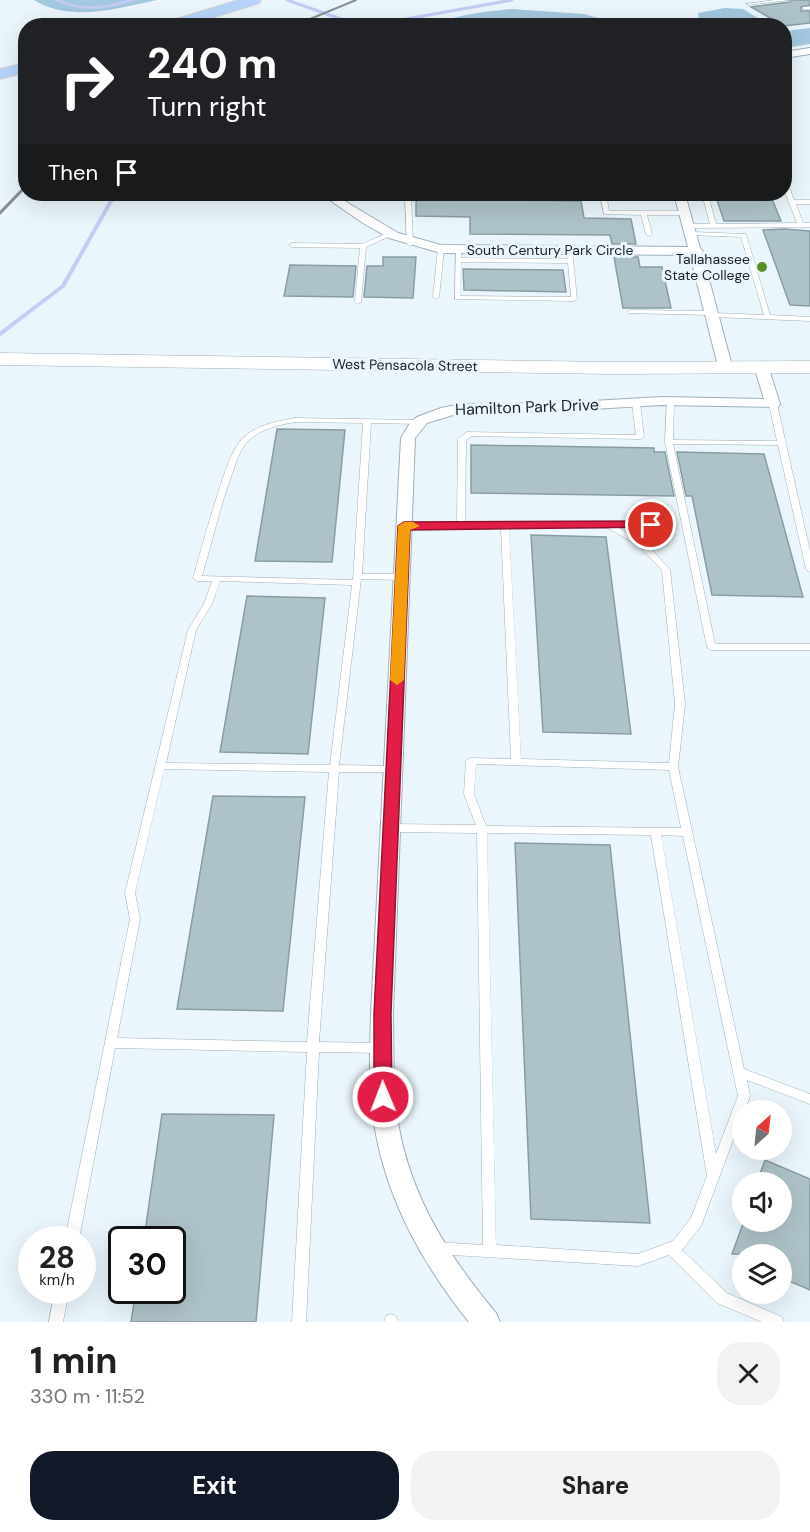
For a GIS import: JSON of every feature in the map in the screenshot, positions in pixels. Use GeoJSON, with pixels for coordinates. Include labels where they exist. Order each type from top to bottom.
{"type":"FeatureCollection","features":[{"type":"Feature","properties":{"kind":"main road"},"geometry":{"type":"LineString","coordinates":[[194,18],[253,0]]}},
{"type":"Feature","properties":{"kind":"main road"},"geometry":{"type":"LineString","coordinates":[[0,74],[18,69]]}},
{"type":"Feature","properties":{"kind":"main road","name":"West Pensacola Street"},"geometry":{"type":"LineString","coordinates":[[0,359],[612,368],[810,367]]}},
{"type":"Feature","properties":{"kind":"street"},"geometry":{"type":"LineString","coordinates":[[792,54],[810,51]]}},
{"type":"Feature","properties":{"kind":"street","name":"South Century Park Circle"},"geometry":{"type":"LineString","coordinates":[[337,201],[407,242],[458,255],[571,256],[697,251]]}},
{"type":"Feature","properties":{"kind":"street"},"geometry":{"type":"LineString","coordinates":[[682,201],[697,251],[725,366]]}},
{"type":"Feature","properties":{"kind":"street"},"geometry":{"type":"LineString","coordinates":[[761,366],[773,404]]}},
{"type":"Feature","properties":{"kind":"street","name":"Hamilton Park Drive"},"geometry":{"type":"LineString","coordinates":[[419,422],[434,414],[463,408],[556,407],[669,401],[773,404]]}},
{"type":"Feature","properties":{"kind":"street"},"geometry":{"type":"LineString","coordinates":[[419,422],[408,438],[382,1048],[383,1097],[397,1169],[415,1217],[451,1277],[486,1322]]}},
{"type":"Feature","properties":{"kind":"lane"},"geometry":{"type":"LineString","coordinates":[[748,4],[788,0]]}},
{"type":"Feature","properties":{"kind":"lane"},"geometry":{"type":"LineString","coordinates":[[407,242],[408,201]]}},
{"type":"Feature","properties":{"kind":"lane"},"geometry":{"type":"LineString","coordinates":[[604,201],[606,213],[644,213],[744,235],[767,315]]}},
{"type":"Feature","properties":{"kind":"lane"},"geometry":{"type":"LineString","coordinates":[[707,201],[713,225]]}},
{"type":"Feature","properties":{"kind":"lane"},"geometry":{"type":"LineString","coordinates":[[801,225],[792,202],[810,202]]}},
{"type":"Feature","properties":{"kind":"lane"},"geometry":{"type":"LineString","coordinates":[[644,213],[649,234]]}},
{"type":"Feature","properties":{"kind":"lane"},"geometry":{"type":"LineString","coordinates":[[689,224],[810,225]]}},
{"type":"Feature","properties":{"kind":"lane"},"geometry":{"type":"LineString","coordinates":[[292,245],[363,246],[390,234]]}},
{"type":"Feature","properties":{"kind":"lane"},"geometry":{"type":"LineString","coordinates":[[358,302],[363,246]]}},
{"type":"Feature","properties":{"kind":"lane"},"geometry":{"type":"LineString","coordinates":[[436,297],[441,249]]}},
{"type":"Feature","properties":{"kind":"lane"},"geometry":{"type":"LineString","coordinates":[[458,255],[458,298],[574,299],[571,256]]}},
{"type":"Feature","properties":{"kind":"lane"},"geometry":{"type":"LineString","coordinates":[[630,312],[767,315],[810,319]]}},
{"type":"Feature","properties":{"kind":"lane"},"geometry":{"type":"LineString","coordinates":[[669,401],[669,442],[711,647],[810,647]]}},
{"type":"Feature","properties":{"kind":"lane"},"geometry":{"type":"LineString","coordinates":[[461,526],[462,439],[470,434],[640,436],[636,402]]}},
{"type":"Feature","properties":{"kind":"lane"},"geometry":{"type":"LineString","coordinates":[[773,404],[810,570]]}},
{"type":"Feature","properties":{"kind":"lane"},"geometry":{"type":"LineString","coordinates":[[402,577],[357,580],[197,578],[236,451],[254,433],[276,423],[296,420],[419,422]]}},
{"type":"Feature","properties":{"kind":"lane"},"geometry":{"type":"LineString","coordinates":[[299,1322],[313,1046],[334,768],[357,580],[367,421]]}},
{"type":"Feature","properties":{"kind":"lane"},"geometry":{"type":"LineString","coordinates":[[669,442],[782,443]]}},
{"type":"Feature","properties":{"kind":"lane"},"geometry":{"type":"LineString","coordinates":[[505,525],[516,763]]}},
{"type":"Feature","properties":{"kind":"lane"},"geometry":{"type":"LineString","coordinates":[[433,1248],[638,1260],[677,1246],[696,1222],[744,1096],[673,767],[680,704],[666,570],[642,544],[609,525]]}},
{"type":"Feature","properties":{"kind":"lane"},"geometry":{"type":"LineString","coordinates":[[404,526],[651,525]]}},
{"type":"Feature","properties":{"kind":"lane"},"geometry":{"type":"LineString","coordinates":[[75,1226],[135,919],[130,893],[192,630],[208,604],[217,579]]}},
{"type":"Feature","properties":{"kind":"lane"},"geometry":{"type":"LineString","coordinates":[[490,1251],[482,829],[469,794],[471,761],[673,767]]}},
{"type":"Feature","properties":{"kind":"lane"},"geometry":{"type":"LineString","coordinates":[[160,766],[393,769]]}},
{"type":"Feature","properties":{"kind":"lane"},"geometry":{"type":"LineString","coordinates":[[391,828],[687,832]]}},
{"type":"Feature","properties":{"kind":"lane"},"geometry":{"type":"LineString","coordinates":[[655,831],[713,1177]]}},
{"type":"Feature","properties":{"kind":"lane"},"geometry":{"type":"LineString","coordinates":[[111,1043],[382,1048]]}},
{"type":"Feature","properties":{"kind":"lane"},"geometry":{"type":"LineString","coordinates":[[738,1072],[810,1100]]}},
{"type":"Feature","properties":{"kind":"lane"},"geometry":{"type":"LineString","coordinates":[[671,1248],[722,1298],[777,1322]]}},
{"type":"Feature","properties":{"kind":"lane"},"geometry":{"type":"LineString","coordinates":[[56,1322],[59,1304]]}},
{"type":"Feature","properties":{"kind":"shaded area"},"geometry":{"type":"Polygon","coordinates":[[[34,0],[157,0],[110,10],[79,12],[48,7],[34,0]]]}},
{"type":"Feature","properties":{"kind":"shaded area"},"geometry":{"type":"Polygon","coordinates":[[[725,8],[743,9],[758,18],[699,18],[698,13],[725,8]]]}},
{"type":"Feature","properties":{"kind":"shaded area"},"geometry":{"type":"Polygon","coordinates":[[[511,9],[584,14],[599,18],[454,18],[511,9]]]}},
{"type":"Feature","properties":{"kind":"shaded area"},"geometry":{"type":"Polygon","coordinates":[[[810,28],[810,44],[792,47],[792,30],[810,28]]]}},
{"type":"Feature","properties":{"kind":"building"},"geometry":{"type":"Polygon","coordinates":[[[810,0],[810,5],[801,7],[801,11],[810,11],[810,23],[792,25],[792,18],[770,18],[751,7],[810,0]]]}},
{"type":"Feature","properties":{"kind":"building"},"geometry":{"type":"Polygon","coordinates":[[[416,201],[581,201],[584,218],[631,219],[636,244],[612,244],[610,235],[470,234],[470,217],[416,216],[416,201]]]}},
{"type":"Feature","properties":{"kind":"building"},"geometry":{"type":"Polygon","coordinates":[[[717,201],[773,201],[781,221],[724,221],[717,201]]]}},
{"type":"Feature","properties":{"kind":"building"},"geometry":{"type":"Polygon","coordinates":[[[763,230],[810,231],[810,306],[790,305],[763,230]]]}},
{"type":"Feature","properties":{"kind":"building"},"geometry":{"type":"Polygon","coordinates":[[[383,257],[416,257],[413,298],[364,297],[367,266],[383,266],[383,257]]]}},
{"type":"Feature","properties":{"kind":"building"},"geometry":{"type":"Polygon","coordinates":[[[614,257],[638,257],[640,267],[662,267],[671,308],[623,308],[614,257]]]}},
{"type":"Feature","properties":{"kind":"building"},"geometry":{"type":"Polygon","coordinates":[[[290,265],[356,266],[353,297],[284,296],[290,265]]]}},
{"type":"Feature","properties":{"kind":"building"},"geometry":{"type":"Polygon","coordinates":[[[463,269],[563,270],[566,292],[464,290],[463,269]]]}},
{"type":"Feature","properties":{"kind":"building"},"geometry":{"type":"Polygon","coordinates":[[[277,429],[345,430],[332,562],[255,561],[277,429]]]}},
{"type":"Feature","properties":{"kind":"building"},"geometry":{"type":"Polygon","coordinates":[[[471,445],[654,448],[654,452],[665,452],[674,496],[471,493],[471,445]]]}},
{"type":"Feature","properties":{"kind":"building"},"geometry":{"type":"Polygon","coordinates":[[[677,452],[764,454],[803,597],[712,595],[692,496],[686,496],[677,452]]]}},
{"type":"Feature","properties":{"kind":"building"},"geometry":{"type":"Polygon","coordinates":[[[531,535],[606,537],[631,734],[543,732],[531,535]]]}},
{"type":"Feature","properties":{"kind":"building"},"geometry":{"type":"Polygon","coordinates":[[[247,596],[325,598],[308,754],[220,752],[247,596]]]}},
{"type":"Feature","properties":{"kind":"building"},"geometry":{"type":"Polygon","coordinates":[[[213,796],[305,797],[283,1011],[177,1009],[213,796]]]}},
{"type":"Feature","properties":{"kind":"building"},"geometry":{"type":"Polygon","coordinates":[[[515,843],[610,845],[650,1223],[531,1219],[515,843]]]}},
{"type":"Feature","properties":{"kind":"building"},"geometry":{"type":"Polygon","coordinates":[[[162,1114],[274,1115],[256,1322],[131,1322],[134,1304],[186,1304],[186,1226],[146,1226],[162,1114]]]}},
{"type":"Feature","properties":{"kind":"building"},"geometry":{"type":"Polygon","coordinates":[[[765,1160],[810,1179],[810,1290],[792,1282],[792,1244],[736,1244],[740,1232],[792,1232],[792,1172],[761,1172],[765,1160]]]}},
{"type":"Feature","properties":{"kind":"waterway"},"geometry":{"type":"LineString","coordinates":[[57,0],[66,4],[94,8],[132,0]]}},
{"type":"Feature","properties":{"kind":"waterway"},"geometry":{"type":"LineString","coordinates":[[287,0],[338,18]]}},
{"type":"Feature","properties":{"kind":"waterway"},"geometry":{"type":"LineString","coordinates":[[412,18],[512,0]]}},
{"type":"Feature","properties":{"kind":"waterway"},"geometry":{"type":"LineString","coordinates":[[0,334],[63,286],[111,201]]}},
{"type":"Feature","properties":{"kind":"railway"},"geometry":{"type":"LineString","coordinates":[[312,18],[356,0]]}},
{"type":"Feature","properties":{"kind":"railway"},"geometry":{"type":"LineString","coordinates":[[0,213],[18,194]]}},
{"type":"Feature","properties":{"kind":"slow traffic"},"geometry":{"type":"LineString","coordinates":[[397,680],[404,526],[413,526]]}},
{"type":"Feature","properties":{"kind":"place","name":"Tallahassee State College"},"geometry":{"type":"Point","coordinates":[762,267]}},
{"type":"Feature","properties":{"kind":"route"},"geometry":{"type":"LineString","coordinates":[[383,1097],[382,1014],[404,526],[651,525]]}}]}
